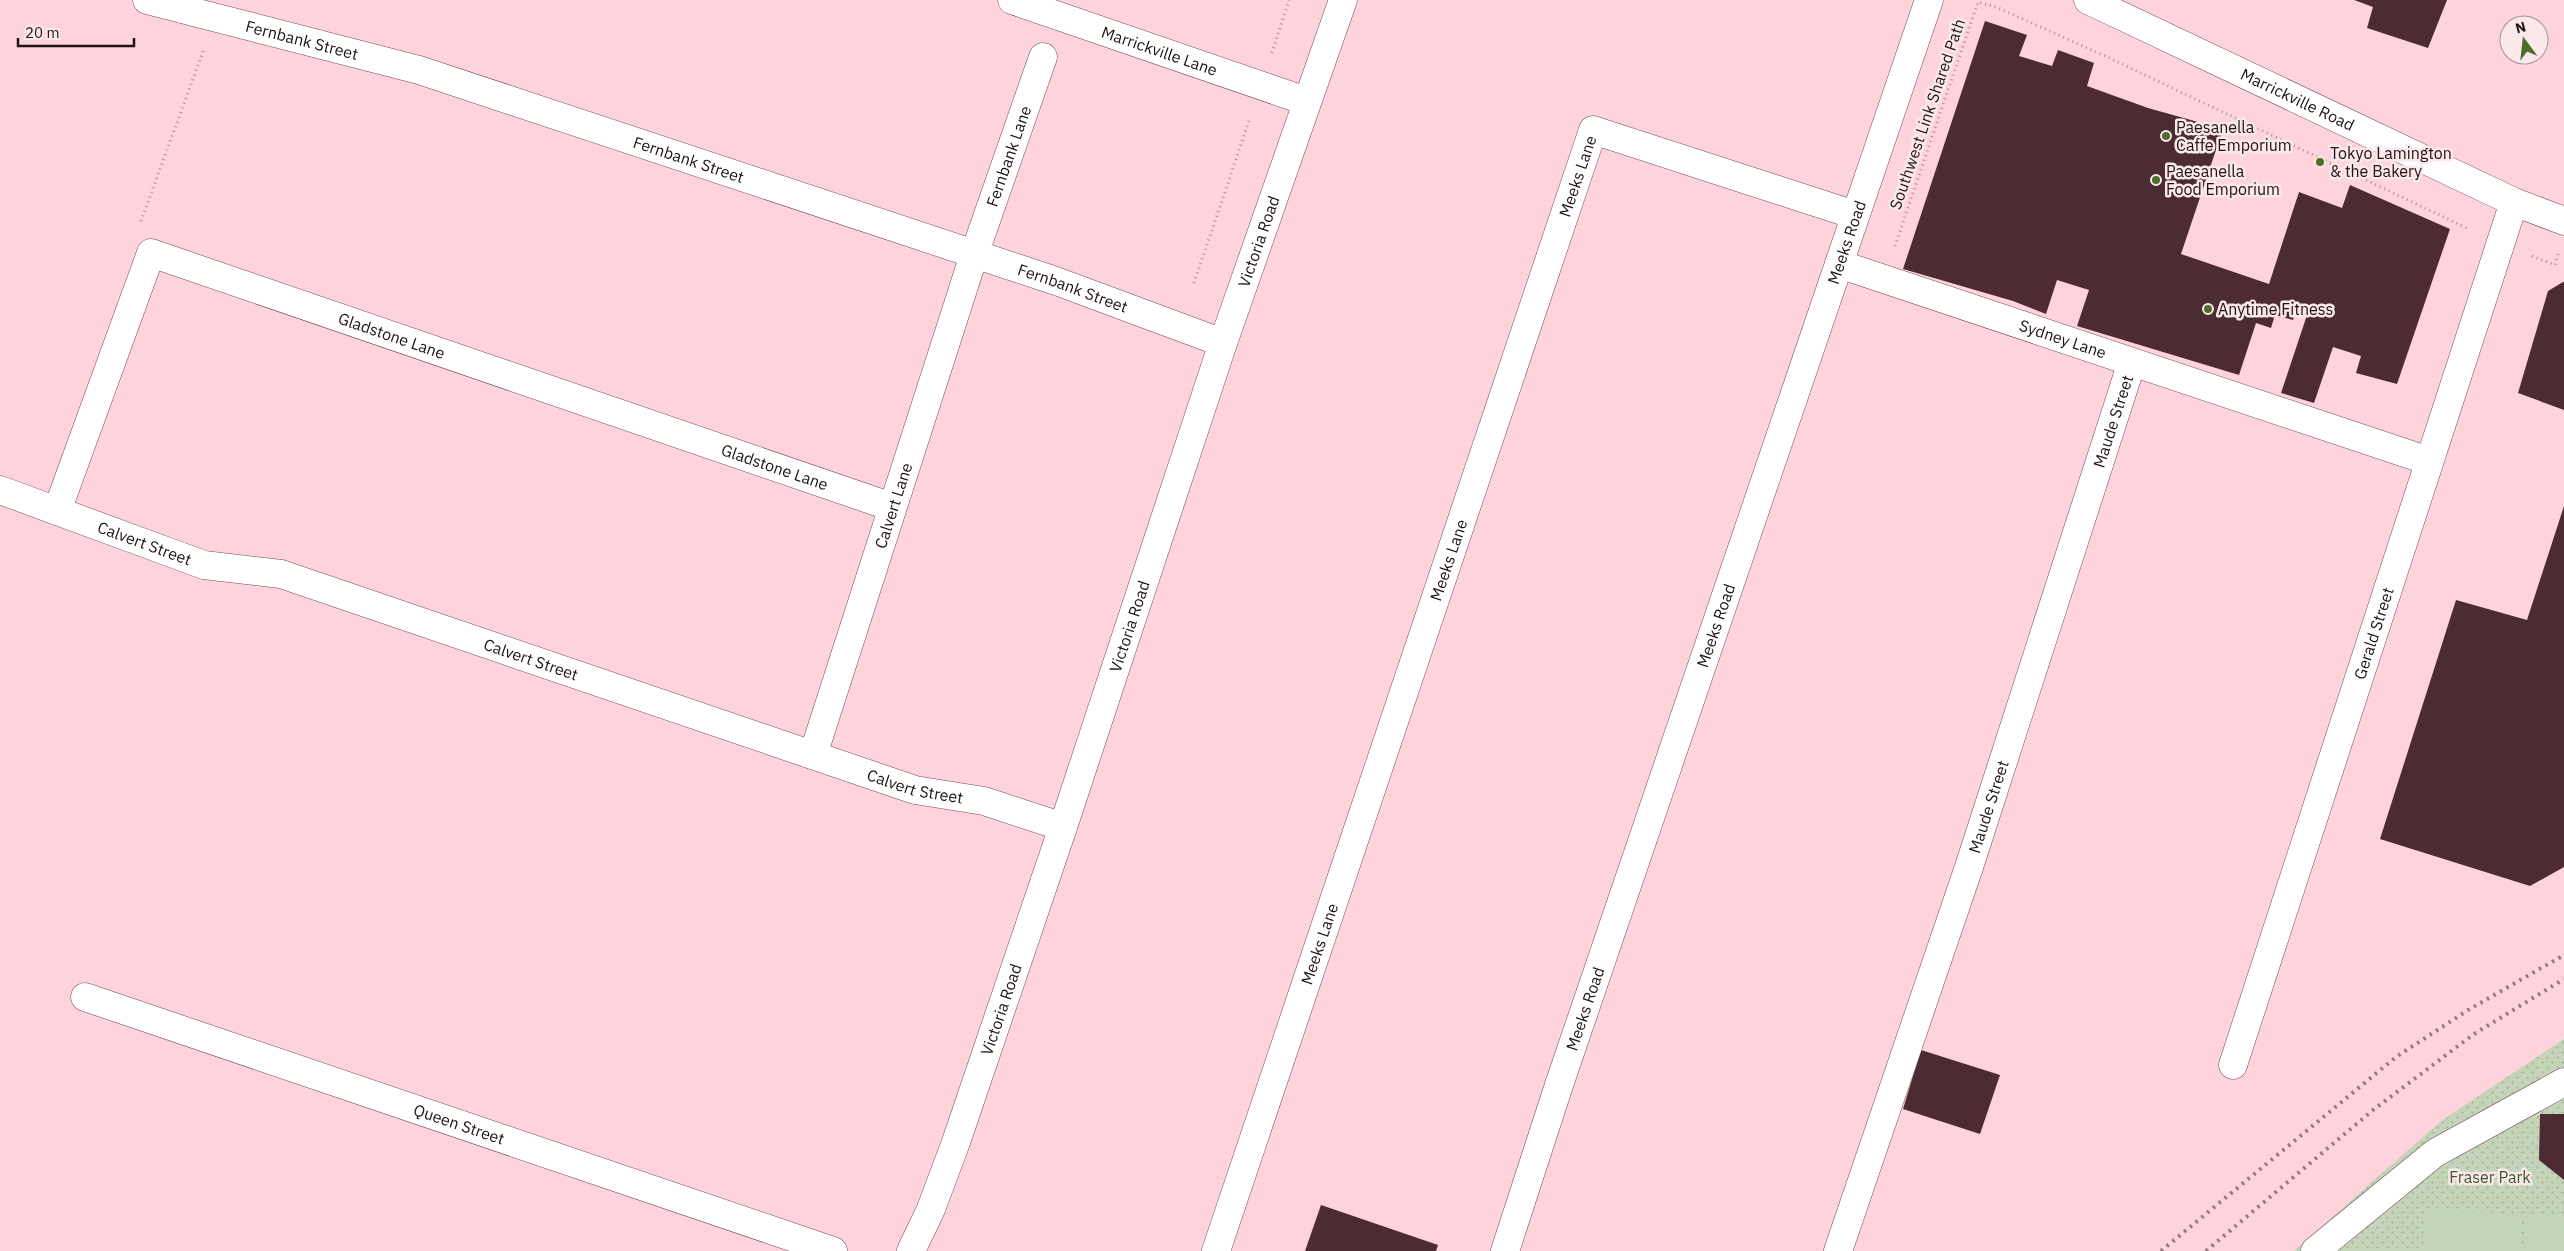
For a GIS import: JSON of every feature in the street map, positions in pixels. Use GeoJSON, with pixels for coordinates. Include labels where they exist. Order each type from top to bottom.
{"type":"FeatureCollection","features":[{"type":"Feature","properties":{"kind":"street","name":"Fernbank Street"},"geometry":{"type":"LineString","coordinates":[[147,0],[419,70],[974,255],[1056,280],[1223,343]]}},
{"type":"Feature","properties":{"kind":"street","name":"Marrickville Lane"},"geometry":{"type":"LineString","coordinates":[[1012,0],[1306,101]]}},
{"type":"Feature","properties":{"kind":"street","name":"Victoria Road"},"geometry":{"type":"LineString","coordinates":[[911,1251],[931,1209],[956,1142],[1063,827],[1223,343],[1306,101],[1344,0]]}},
{"type":"Feature","properties":{"kind":"street","name":"Meeks Road"},"geometry":{"type":"LineString","coordinates":[[1505,1251],[1563,1073],[1929,0]]}},
{"type":"Feature","properties":{"kind":"street","name":"Marrickville Road"},"geometry":{"type":"LineString","coordinates":[[2088,0],[2514,202],[2564,221]]}},
{"type":"Feature","properties":{"kind":"street","name":"Fernbank Lane"},"geometry":{"type":"LineString","coordinates":[[974,255],[1043,57]]}},
{"type":"Feature","properties":{"kind":"street","name":"Meeks Lane"},"geometry":{"type":"LineString","coordinates":[[1216,1251],[1593,130],[1855,216]]}},
{"type":"Feature","properties":{"kind":"street","name":"Gerald Street"},"geometry":{"type":"LineString","coordinates":[[2233,1065],[2514,202]]}},
{"type":"Feature","properties":{"kind":"street","name":"Gladstone Lane"},"geometry":{"type":"LineString","coordinates":[[151,253],[892,507]]}},
{"type":"Feature","properties":{"kind":"street"},"geometry":{"type":"LineString","coordinates":[[57,511],[151,253]]}},
{"type":"Feature","properties":{"kind":"street","name":"Calvert Lane"},"geometry":{"type":"LineString","coordinates":[[813,756],[974,255]]}},
{"type":"Feature","properties":{"kind":"street","name":"Sydney Lane"},"geometry":{"type":"LineString","coordinates":[[1839,264],[2429,461]]}},
{"type":"Feature","properties":{"kind":"street","name":"Maude Street"},"geometry":{"type":"LineString","coordinates":[[1838,1251],[1969,867],[2132,362]]}},
{"type":"Feature","properties":{"kind":"street","name":"Calvert Street"},"geometry":{"type":"LineString","coordinates":[[1,492],[204,565],[281,574],[915,790],[984,801],[1063,827]]}},
{"type":"Feature","properties":{"kind":"street","name":"Queen Street"},"geometry":{"type":"LineString","coordinates":[[85,996],[833,1251]]}},
{"type":"Feature","properties":{"kind":"street"},"geometry":{"type":"LineString","coordinates":[[2315,1251],[2435,1153],[2564,1082]]}},
{"type":"Feature","properties":{"kind":"path"},"geometry":{"type":"LineString","coordinates":[[1194,283],[1290,0]]}},
{"type":"Feature","properties":{"kind":"path","name":"Southwest Link Shared Path"},"geometry":{"type":"LineString","coordinates":[[1895,248],[1978,2],[1996,7],[2106,56],[2463,226]]}},
{"type":"Feature","properties":{"kind":"path"},"geometry":{"type":"LineString","coordinates":[[151,253],[141,220],[217,18]]}},
{"type":"Feature","properties":{"kind":"path"},"geometry":{"type":"LineString","coordinates":[[2539,259],[2554,265],[2558,256]]}},
{"type":"Feature","properties":{"kind":"green space","name":"Fraser Park"},"geometry":{"type":"Polygon","coordinates":[[[2564,1039],[2564,1251],[2294,1251],[2441,1121],[2564,1039]]]}},
{"type":"Feature","properties":{"kind":"green space"},"geometry":{"type":"Polygon","coordinates":[[[2425,1210],[2522,1214],[2520,1251],[2423,1251],[2425,1210]]]}},
{"type":"Feature","properties":{"kind":"green space"},"geometry":{"type":"Polygon","coordinates":[[[2527,1216],[2564,1217],[2564,1251],[2526,1251],[2527,1216]]]}},
{"type":"Feature","properties":{"kind":"building"},"geometry":{"type":"Polygon","coordinates":[[[2354,0],[2447,0],[2428,48],[2367,28],[2373,7],[2354,0]]]}},
{"type":"Feature","properties":{"kind":"building"},"geometry":{"type":"Polygon","coordinates":[[[1985,21],[2027,35],[2019,56],[2052,66],[2058,50],[2094,63],[2087,86],[2148,108],[2223,129],[2181,254],[2269,284],[2299,192],[2342,208],[2350,185],[2450,229],[2397,384],[2356,373],[2361,356],[2333,347],[2314,403],[2281,393],[2309,309],[2297,306],[2293,320],[2275,315],[2271,328],[2256,323],[2239,375],[2077,326],[2089,290],[2057,280],[2046,314],[2013,301],[1903,269],[1985,21]]]}},
{"type":"Feature","properties":{"kind":"building"},"geometry":{"type":"Polygon","coordinates":[[[2563,282],[2564,410],[2518,393],[2548,291],[2563,282]]]}},
{"type":"Feature","properties":{"kind":"building"},"geometry":{"type":"Polygon","coordinates":[[[2564,506],[2564,867],[2530,886],[2380,839],[2456,600],[2527,620],[2564,506]]]}},
{"type":"Feature","properties":{"kind":"building"},"geometry":{"type":"Polygon","coordinates":[[[1921,1050],[2000,1075],[1980,1134],[1903,1109],[1921,1050]]]}},
{"type":"Feature","properties":{"kind":"building"},"geometry":{"type":"Polygon","coordinates":[[[2540,1114],[2564,1114],[2564,1180],[2539,1160],[2540,1114]]]}},
{"type":"Feature","properties":{"kind":"building"},"geometry":{"type":"Polygon","coordinates":[[[1321,1205],[1438,1245],[1436,1251],[1305,1251],[1321,1205]]]}},
{"type":"Feature","properties":{"kind":"railway"},"geometry":{"type":"LineString","coordinates":[[2161,1251],[2396,1057],[2468,1010],[2564,955]]}},
{"type":"Feature","properties":{"kind":"railway"},"geometry":{"type":"LineString","coordinates":[[2206,1251],[2373,1110],[2474,1034],[2564,979]]}},
{"type":"Feature","properties":{"kind":"place","name":"Paesanella Caffe Emporium"},"geometry":{"type":"Point","coordinates":[2166,136]}},
{"type":"Feature","properties":{"kind":"place","name":"Tokyo Lamington & the Bakery"},"geometry":{"type":"Point","coordinates":[2320,162]}},
{"type":"Feature","properties":{"kind":"place","name":"Paesanella Food Emporium"},"geometry":{"type":"Point","coordinates":[2156,180]}},
{"type":"Feature","properties":{"kind":"place","name":"Anytime Fitness"},"geometry":{"type":"Point","coordinates":[2208,309]}}]}
